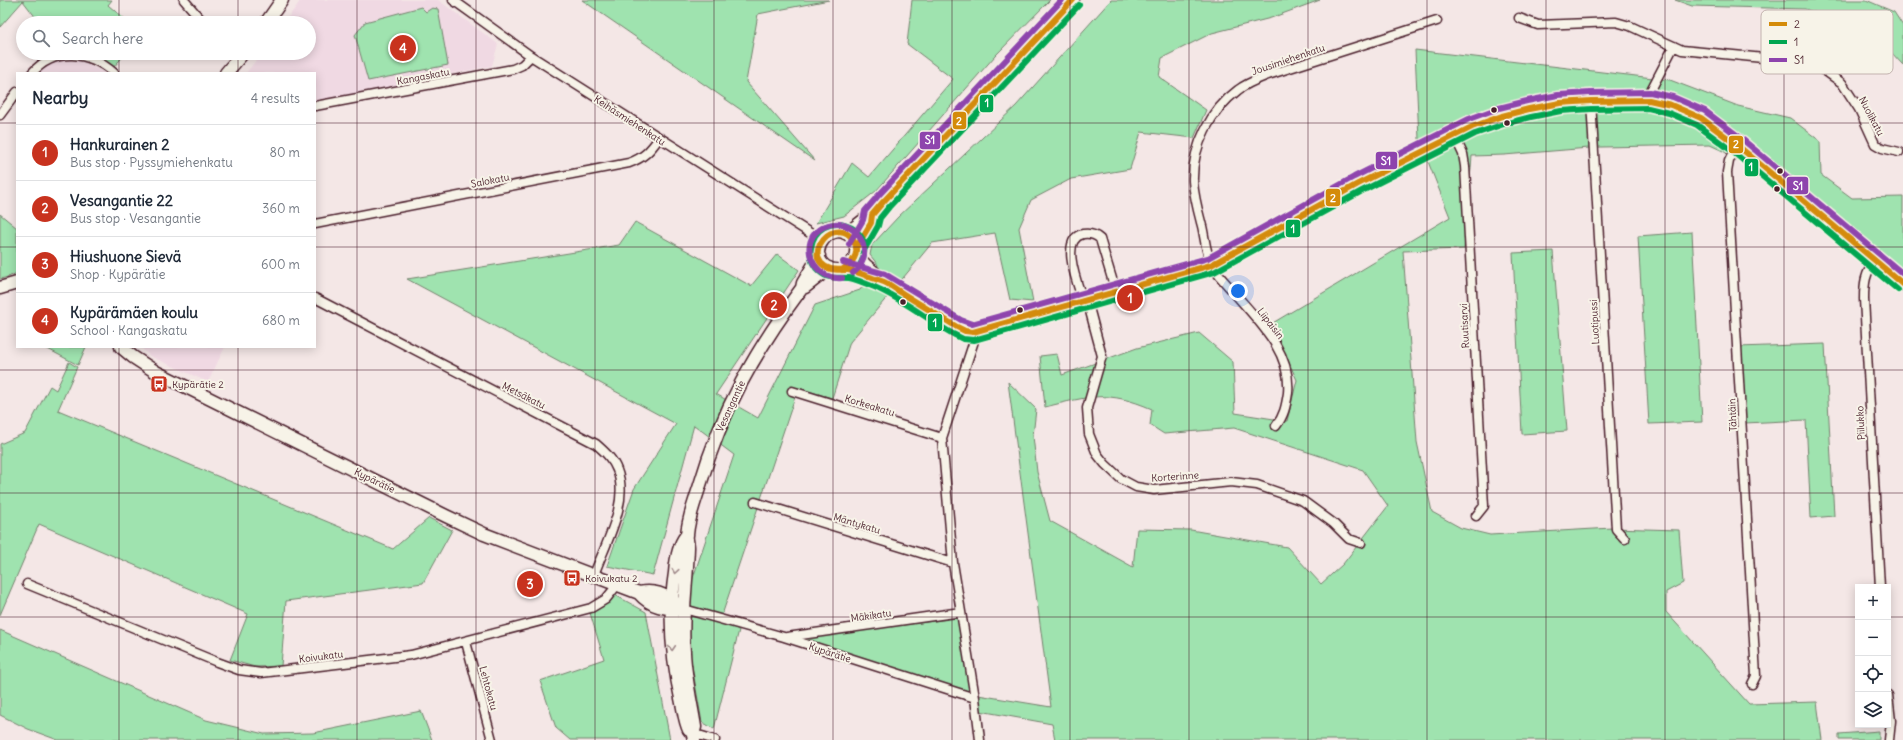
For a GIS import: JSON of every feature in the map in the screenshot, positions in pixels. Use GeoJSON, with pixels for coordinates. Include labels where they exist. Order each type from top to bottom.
{"type":"FeatureCollection","features":[{"type":"Feature","properties":{"kind":"street"},"geometry":{"type":"LineString","coordinates":[[184,0],[198,16]]}},
{"type":"Feature","properties":{"kind":"street"},"geometry":{"type":"LineString","coordinates":[[271,16],[282,0]]}},
{"type":"Feature","properties":{"kind":"street","name":"Keihäsmiehenkatu"},"geometry":{"type":"LineString","coordinates":[[453,0],[531,56],[816,238]]}},
{"type":"Feature","properties":{"kind":"street"},"geometry":{"type":"LineString","coordinates":[[842,270],[853,262],[856,250],[871,223],[872,216],[897,187],[1073,0]]}},
{"type":"Feature","properties":{"kind":"street","name":"Nuolikatu"},"geometry":{"type":"LineString","coordinates":[[1519,18],[1538,24],[1616,22],[1630,26],[1682,50],[1761,58]]}},
{"type":"Feature","properties":{"kind":"street","name":"Jousimiehenkatu"},"geometry":{"type":"LineString","coordinates":[[1211,265],[1194,195],[1194,167],[1196,154],[1205,131],[1211,119],[1225,102],[1240,89],[1268,75],[1437,21]]}},
{"type":"Feature","properties":{"kind":"street"},"geometry":{"type":"LineString","coordinates":[[1649,100],[1651,90],[1674,46]]}},
{"type":"Feature","properties":{"kind":"street","name":"Kangaskatu"},"geometry":{"type":"LineString","coordinates":[[316,106],[513,69],[522,65],[531,56]]}},
{"type":"Feature","properties":{"kind":"street"},"geometry":{"type":"LineString","coordinates":[[33,72],[47,60]]}},
{"type":"Feature","properties":{"kind":"street"},"geometry":{"type":"LineString","coordinates":[[93,60],[101,63],[113,72]]}},
{"type":"Feature","properties":{"kind":"street"},"geometry":{"type":"LineString","coordinates":[[227,72],[234,60]]}},
{"type":"Feature","properties":{"kind":"street","name":"Nuolikatu"},"geometry":{"type":"LineString","coordinates":[[1829,74],[1842,83],[1859,109],[1875,144],[1882,148],[1899,152]]}},
{"type":"Feature","properties":{"kind":"street"},"geometry":{"type":"LineString","coordinates":[[0,115],[16,93]]}},
{"type":"Feature","properties":{"kind":"street"},"geometry":{"type":"LineString","coordinates":[[872,216],[865,218],[852,231],[845,233],[834,232],[816,238],[818,256],[821,261],[829,268],[851,271],[882,281],[957,327],[965,331],[973,332],[1211,265],[1358,184],[1454,135],[1502,116],[1560,103],[1638,99],[1671,105],[1701,118],[1738,145],[1903,284]]}},
{"type":"Feature","properties":{"kind":"street","name":"Luotipussi"},"geometry":{"type":"LineString","coordinates":[[1591,101],[1616,529],[1625,539]]}},
{"type":"Feature","properties":{"kind":"street","name":"Ruutisarvi"},"geometry":{"type":"LineString","coordinates":[[1454,135],[1463,154],[1465,166],[1484,506],[1476,516]]}},
{"type":"Feature","properties":{"kind":"street","name":"Salokatu"},"geometry":{"type":"LineString","coordinates":[[316,224],[629,163],[640,159],[652,149],[659,138]]}},
{"type":"Feature","properties":{"kind":"street","name":"Tähtäin"},"geometry":{"type":"LineString","coordinates":[[1738,145],[1729,160],[1727,172],[1756,676],[1752,684]]}},
{"type":"Feature","properties":{"kind":"street"},"geometry":{"type":"LineString","coordinates":[[845,233],[854,240],[861,262],[879,275],[882,281]]}},
{"type":"Feature","properties":{"kind":"street","name":"Korterinne"},"geometry":{"type":"LineString","coordinates":[[1116,292],[1100,239],[1092,234],[1083,234],[1075,237],[1072,242],[1070,252],[1102,356],[1087,408],[1089,434],[1097,454],[1105,464],[1120,479],[1136,486],[1154,490],[1231,482],[1257,485],[1303,501],[1333,523],[1349,539],[1361,543]]}},
{"type":"Feature","properties":{"kind":"street","name":"Vesangantie"},"geometry":{"type":"LineString","coordinates":[[802,288],[803,283],[818,256]]}},
{"type":"Feature","properties":{"kind":"street","name":"Piilukko"},"geometry":{"type":"LineString","coordinates":[[1876,261],[1869,268],[1866,277],[1864,299],[1880,584]]}},
{"type":"Feature","properties":{"kind":"street","name":"Liipaisin"},"geometry":{"type":"LineString","coordinates":[[1211,265],[1275,342],[1284,361],[1288,386],[1286,403],[1283,417],[1276,426]]}},
{"type":"Feature","properties":{"kind":"street","name":"Vesangantie"},"geometry":{"type":"LineString","coordinates":[[694,738],[688,728],[678,687],[673,655],[671,604],[681,543],[686,536],[706,464],[720,424],[752,361],[774,325],[802,288],[829,268]]}},
{"type":"Feature","properties":{"kind":"street","name":"Metsäkatu"},"geometry":{"type":"LineString","coordinates":[[316,299],[596,444],[605,452],[617,469],[621,487],[620,501],[616,518],[594,575]]}},
{"type":"Feature","properties":{"kind":"street"},"geometry":{"type":"LineString","coordinates":[[973,332],[974,341],[942,438],[953,563],[975,698],[980,740]]}},
{"type":"Feature","properties":{"kind":"street","name":"Kypärätie"},"geometry":{"type":"LineString","coordinates":[[122,348],[156,372],[446,516],[484,534],[639,592],[645,600],[652,604],[671,604],[784,637],[975,698]]}},
{"type":"Feature","properties":{"kind":"street","name":"Korkeakatu"},"geometry":{"type":"LineString","coordinates":[[792,391],[942,438]]}},
{"type":"Feature","properties":{"kind":"street","name":"Mäntykatu"},"geometry":{"type":"LineString","coordinates":[[755,502],[953,563]]}},
{"type":"Feature","properties":{"kind":"street","name":"Vesangantie"},"geometry":{"type":"LineString","coordinates":[[686,536],[688,544],[684,609],[684,652],[696,727],[694,738]]}},
{"type":"Feature","properties":{"kind":"street","name":"Koivukatu"},"geometry":{"type":"LineString","coordinates":[[27,584],[217,662],[247,671],[261,673],[410,656],[591,608],[606,599],[618,584]]}},
{"type":"Feature","properties":{"kind":"street","name":"Mäkikatu"},"geometry":{"type":"LineString","coordinates":[[784,637],[961,612]]}},
{"type":"Feature","properties":{"kind":"street","name":"Lehtokatu"},"geometry":{"type":"LineString","coordinates":[[466,642],[492,740]]}},
{"type":"Feature","properties":{"kind":"street"},"geometry":{"type":"LineString","coordinates":[[1889,740],[1890,728]]}},
{"type":"Feature","properties":{"kind":"street"},"geometry":{"type":"LineString","coordinates":[[694,738],[702,736],[715,740]]}},
{"type":"Feature","properties":{"kind":"shaded area"},"geometry":{"type":"Polygon","coordinates":[[[301,0],[438,0],[498,44],[492,66],[316,101],[316,72],[247,72],[256,60],[316,60],[316,16],[289,16],[301,0]]]}},
{"type":"Feature","properties":{"kind":"shaded area"},"geometry":{"type":"Polygon","coordinates":[[[55,60],[82,61],[103,72],[39,72],[50,62],[55,60]]]}},
{"type":"Feature","properties":{"kind":"shaded area"},"geometry":{"type":"Polygon","coordinates":[[[141,348],[225,348],[208,382],[150,356],[141,348]]]}},
{"type":"Feature","properties":{"kind":"green space"},"geometry":{"type":"Polygon","coordinates":[[[0,0],[112,0],[108,5],[121,16],[35,16],[23,1],[0,27],[0,0]]]}},
{"type":"Feature","properties":{"kind":"green space"},"geometry":{"type":"Polygon","coordinates":[[[582,0],[829,0],[758,14],[746,82],[815,161],[582,0]]]}},
{"type":"Feature","properties":{"kind":"green space"},"geometry":{"type":"Polygon","coordinates":[[[912,0],[1050,0],[995,56],[876,191],[844,216],[816,223],[852,163],[869,177],[953,79],[907,44],[912,0]]]}},
{"type":"Feature","properties":{"kind":"green space"},"geometry":{"type":"Polygon","coordinates":[[[1111,0],[1320,0],[1271,18],[1212,33],[1162,58],[1159,77],[1206,110],[1194,138],[1141,132],[1130,169],[1071,179],[1031,200],[1019,228],[1033,302],[1010,300],[995,233],[932,243],[850,342],[832,398],[798,388],[720,621],[739,630],[714,729],[702,722],[687,638],[690,587],[734,455],[694,425],[653,575],[607,566],[634,489],[676,424],[407,279],[619,245],[635,222],[751,286],[777,254],[799,270],[716,394],[758,418],[815,305],[860,290],[878,265],[870,255],[872,245],[898,217],[1016,106],[1111,0]]]}},
{"type":"Feature","properties":{"kind":"green space"},"geometry":{"type":"Polygon","coordinates":[[[1675,0],[1866,0],[1889,10],[1808,10],[1692,6],[1675,0]]]}},
{"type":"Feature","properties":{"kind":"green space"},"geometry":{"type":"Polygon","coordinates":[[[421,7],[426,12],[432,8],[438,9],[448,65],[368,81],[355,35],[365,22],[421,7]]]}},
{"type":"Feature","properties":{"kind":"green space"},"geometry":{"type":"Polygon","coordinates":[[[1893,12],[1903,26],[1903,65],[1893,54],[1893,12]]]}},
{"type":"Feature","properties":{"kind":"green space"},"geometry":{"type":"Polygon","coordinates":[[[1415,50],[1670,80],[1738,106],[1790,118],[1820,141],[1821,175],[1852,198],[1903,197],[1903,278],[1854,238],[1723,151],[1710,145],[1601,147],[1504,155],[1472,156],[1464,249],[1403,251],[1417,442],[1432,512],[1461,528],[1490,535],[1612,528],[1679,530],[1683,583],[1666,592],[1666,612],[1749,704],[1817,702],[1822,740],[1055,740],[1052,724],[980,711],[978,695],[1051,707],[1008,382],[1036,409],[1033,436],[1037,472],[1050,521],[1133,567],[1137,529],[1191,530],[1287,547],[1321,584],[1343,564],[1388,506],[1363,470],[1234,428],[1164,434],[1150,425],[1152,409],[1137,403],[1111,397],[1087,398],[1045,407],[1040,356],[1057,354],[1062,375],[1137,348],[1199,333],[1233,362],[1235,413],[1287,421],[1297,380],[1271,324],[1450,217],[1419,139],[1415,50]]]}},
{"type":"Feature","properties":{"kind":"green space"},"geometry":{"type":"Polygon","coordinates":[[[90,60],[120,60],[112,69],[90,60]]]}},
{"type":"Feature","properties":{"kind":"green space"},"geometry":{"type":"Polygon","coordinates":[[[0,214],[16,227],[16,273],[0,279],[0,214]]]}},
{"type":"Feature","properties":{"kind":"green space"},"geometry":{"type":"Polygon","coordinates":[[[1692,232],[1702,422],[1649,424],[1638,236],[1692,232]]]}},
{"type":"Feature","properties":{"kind":"green space"},"geometry":{"type":"Polygon","coordinates":[[[1553,251],[1567,431],[1522,434],[1513,253],[1553,251]]]}},
{"type":"Feature","properties":{"kind":"green space"},"geometry":{"type":"Polygon","coordinates":[[[1825,344],[1834,516],[1811,518],[1806,420],[1745,423],[1738,347],[1825,344]]]}},
{"type":"Feature","properties":{"kind":"green space"},"geometry":{"type":"Polygon","coordinates":[[[46,348],[86,348],[78,365],[46,348]]]}},
{"type":"Feature","properties":{"kind":"green space"},"geometry":{"type":"Polygon","coordinates":[[[69,362],[77,367],[58,410],[393,549],[429,518],[452,530],[423,583],[286,601],[281,666],[255,667],[230,660],[248,614],[39,524],[0,615],[0,444],[25,433],[50,386],[56,390],[69,362]]]}},
{"type":"Feature","properties":{"kind":"green space"},"geometry":{"type":"Polygon","coordinates":[[[615,595],[646,612],[670,740],[570,740],[556,728],[540,681],[604,659],[590,613],[607,603],[615,595]]]}},
{"type":"Feature","properties":{"kind":"green space"},"geometry":{"type":"Polygon","coordinates":[[[958,618],[971,692],[799,638],[958,618]]]}},
{"type":"Feature","properties":{"kind":"green space"},"geometry":{"type":"Polygon","coordinates":[[[0,630],[206,720],[264,734],[313,733],[421,711],[432,740],[58,740],[28,729],[0,715],[0,630]]]}},
{"type":"Feature","properties":{"kind":"green space"},"geometry":{"type":"Polygon","coordinates":[[[1879,731],[1879,740],[1839,740],[1839,734],[1879,731]]]}},
{"type":"Feature","properties":{"kind":"transit line","name":"S1"},"geometry":{"type":"LineString","coordinates":[[849,244],[863,220],[865,211],[877,197],[1062,0]]}},
{"type":"Feature","properties":{"kind":"transit line","name":"2"},"geometry":{"type":"LineString","coordinates":[[856,248],[871,223],[872,215],[883,202],[1073,0]]}},
{"type":"Feature","properties":{"kind":"transit line","name":"1"},"geometry":{"type":"LineString","coordinates":[[863,252],[878,226],[880,218],[889,207],[1079,5]]}},
{"type":"Feature","properties":{"kind":"transit line","name":"S1"},"geometry":{"type":"LineString","coordinates":[[843,262],[885,274],[961,320],[972,324],[1208,258],[1354,177],[1469,119],[1499,108],[1558,95],[1650,92],[1673,97],[1705,111],[1742,139],[1903,274]]}},
{"type":"Feature","properties":{"kind":"transit line","name":"2"},"geometry":{"type":"LineString","coordinates":[[842,270],[844,269],[847,267],[853,260],[856,250],[855,244],[850,236],[845,233],[835,232],[826,236],[818,249],[819,259],[824,266],[836,270],[853,271],[884,282],[957,327],[965,331],[973,332],[1211,265],[1358,184],[1472,127],[1502,116],[1560,103],[1649,100],[1671,105],[1701,118],[1737,145],[1903,284]]}},
{"type":"Feature","properties":{"kind":"transit line","name":"1"},"geometry":{"type":"LineString","coordinates":[[860,265],[864,251],[862,239],[855,230],[846,225],[835,224],[824,227],[815,235],[810,255],[815,267],[823,275],[834,278],[849,278],[865,283],[899,300],[953,334],[963,339],[974,340],[1214,272],[1362,191],[1475,134],[1504,124],[1561,111],[1648,108],[1669,113],[1697,125],[1732,151],[1898,290]]}},
{"type":"Feature","properties":{"kind":"transit line","name":"S1"},"geometry":{"type":"LineString","coordinates":[[842,278],[832,277],[823,273],[816,267],[812,259],[810,241],[815,233],[823,227],[834,224],[844,225],[853,230],[859,237],[863,246],[864,255],[861,265],[853,273]]}},
{"type":"Feature","properties":{"kind":"place","name":"Kypärämäen koulu"},"geometry":{"type":"Point","coordinates":[403,48]}},
{"type":"Feature","properties":{"kind":"place","name":"Hankurainen 2"},"geometry":{"type":"Point","coordinates":[1130,298]}},
{"type":"Feature","properties":{"kind":"place","name":"Vesangantie 22"},"geometry":{"type":"Point","coordinates":[774,305]}},
{"type":"Feature","properties":{"kind":"place","name":"Kypärätie 2"},"geometry":{"type":"Point","coordinates":[159,384]}},
{"type":"Feature","properties":{"kind":"place","name":"Koivukatu 2"},"geometry":{"type":"Point","coordinates":[572,578]}},
{"type":"Feature","properties":{"kind":"place","name":"Hiushuone Sievä"},"geometry":{"type":"Point","coordinates":[530,584]}}]}
